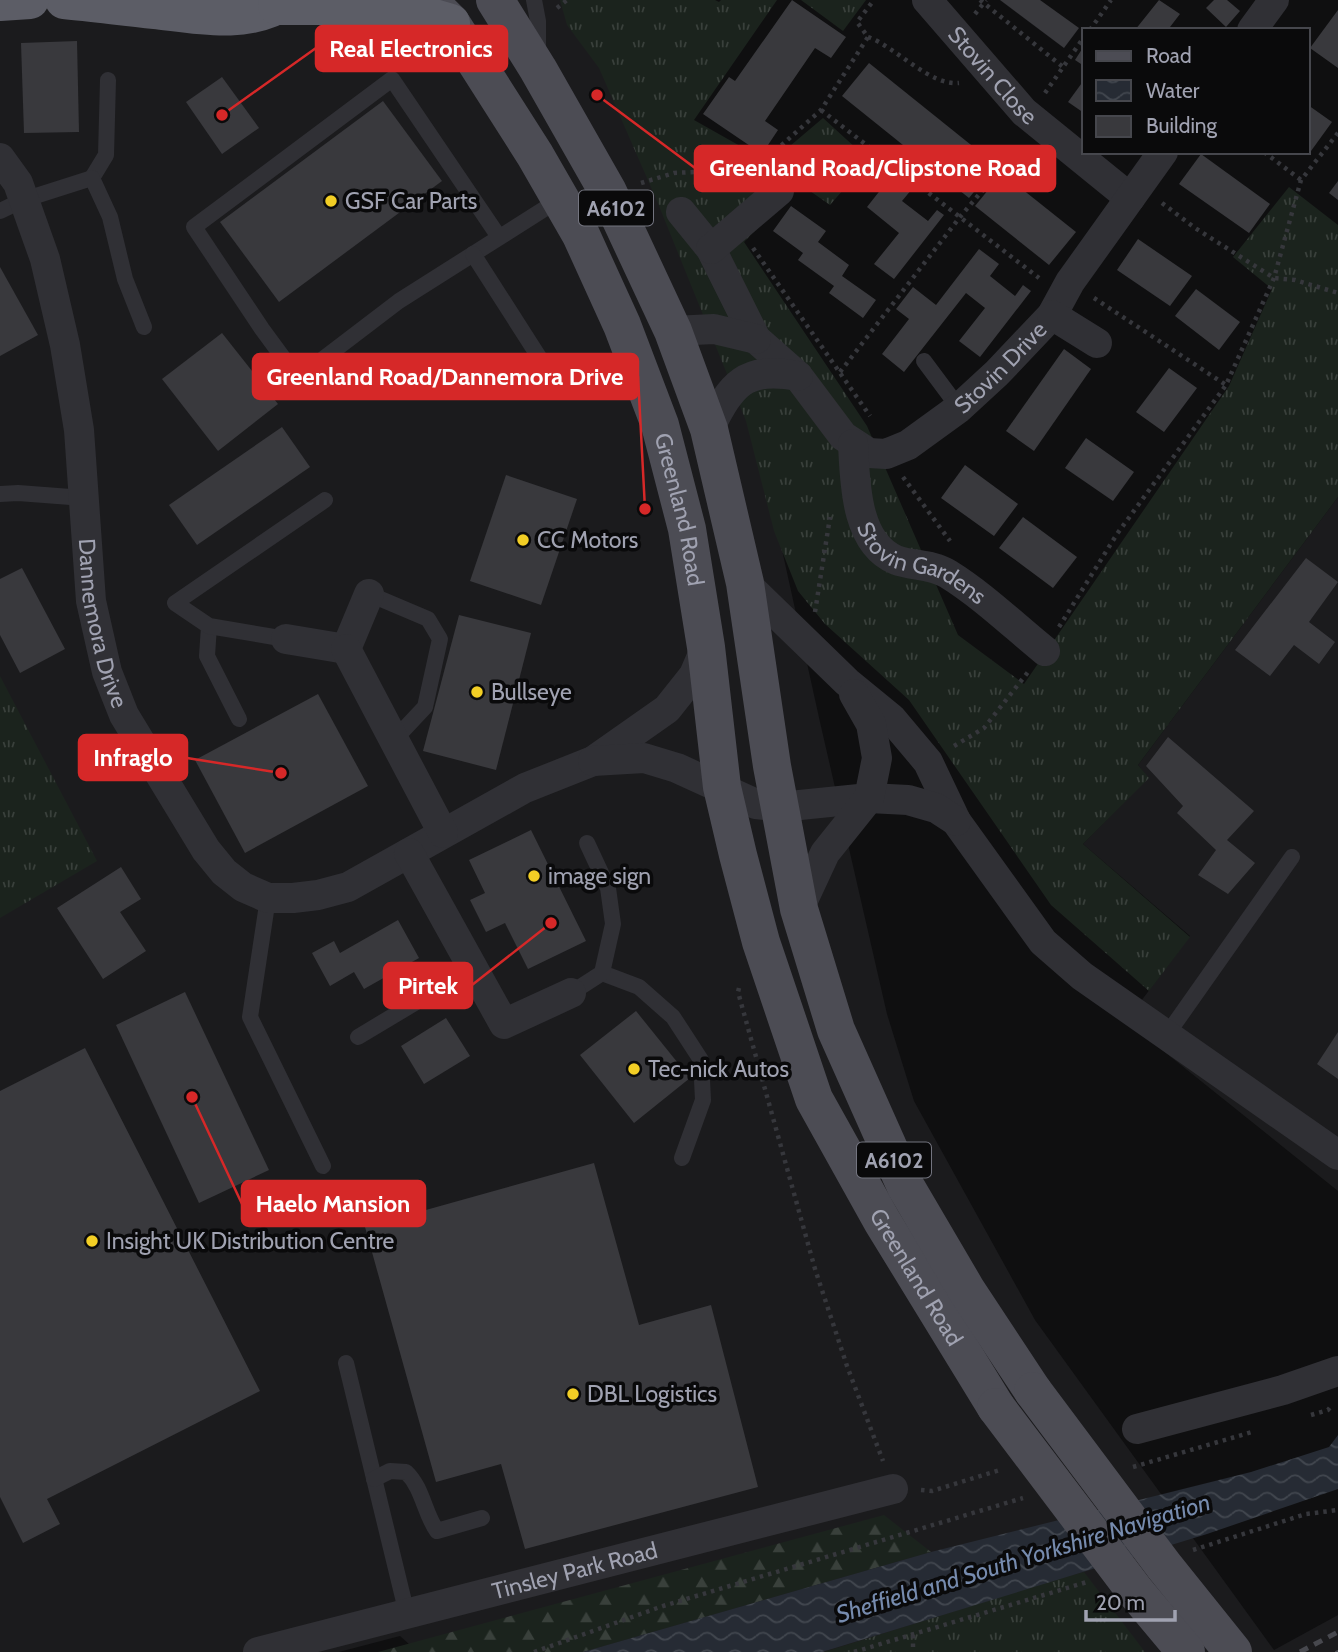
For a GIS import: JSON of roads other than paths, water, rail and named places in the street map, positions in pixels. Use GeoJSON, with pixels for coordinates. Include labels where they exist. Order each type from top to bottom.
{"type":"FeatureCollection","features":[{"type":"Feature","properties":{"kind":"highway"},"geometry":{"type":"LineString","coordinates":[[0,2],[30,0]]}},
{"type":"Feature","properties":{"kind":"highway"},"geometry":{"type":"LineString","coordinates":[[64,0],[160,6],[198,16],[255,14],[281,3],[382,6],[440,12]]}},
{"type":"Feature","properties":{"kind":"main road","name":"Greenland Road"},"geometry":{"type":"LineString","coordinates":[[495,0],[608,192],[673,331],[709,429],[746,583],[772,766],[799,909],[836,1030],[906,1187],[967,1291],[1033,1391],[1164,1566],[1233,1652]]}},
{"type":"Feature","properties":{"kind":"main road","name":"Greenland Road"},"geometry":{"type":"LineString","coordinates":[[440,12],[581,236],[616,309],[660,425],[687,529],[706,647],[722,788],[761,942],[814,1099],[882,1221],[996,1407],[1135,1591],[1186,1652]]}},
{"type":"Feature","properties":{"kind":"street","name":"Stovin Close"},"geometry":{"type":"LineString","coordinates":[[928,0],[989,74],[1031,118],[1082,154]]}},
{"type":"Feature","properties":{"kind":"street","name":"Stovin Close"},"geometry":{"type":"LineString","coordinates":[[1082,154],[1135,191]]}},
{"type":"Feature","properties":{"kind":"street","name":"Stovin Drive"},"geometry":{"type":"LineString","coordinates":[[853,444],[869,453],[887,454],[908,445],[959,408],[997,373],[1061,298],[1162,154]]}},
{"type":"Feature","properties":{"kind":"street","name":"Dannemora Drive"},"geometry":{"type":"LineString","coordinates":[[0,158],[18,183],[12,205],[44,259],[65,345],[79,430],[91,601],[107,672],[124,715],[206,850],[224,872],[243,887],[268,898],[318,895],[348,887],[525,788],[593,761],[667,709],[694,674],[706,647]]}},
{"type":"Feature","properties":{"kind":"street"},"geometry":{"type":"LineString","coordinates":[[711,249],[779,191]]}},
{"type":"Feature","properties":{"kind":"street"},"geometry":{"type":"LineString","coordinates":[[681,212],[711,249],[756,339],[797,376],[829,419],[853,444]]}},
{"type":"Feature","properties":{"kind":"street"},"geometry":{"type":"LineString","coordinates":[[1061,298],[1097,343]]}},
{"type":"Feature","properties":{"kind":"street"},"geometry":{"type":"LineString","coordinates":[[673,331],[714,329],[756,339]]}},
{"type":"Feature","properties":{"kind":"street"},"geometry":{"type":"LineString","coordinates":[[709,429],[733,388],[750,376],[773,372],[797,376]]}},
{"type":"Feature","properties":{"kind":"street","name":"Stovin Gardens"},"geometry":{"type":"LineString","coordinates":[[853,444],[861,516],[871,537],[883,553],[897,561],[944,571],[1045,651]]}},
{"type":"Feature","properties":{"kind":"street"},"geometry":{"type":"LineString","coordinates":[[746,583],[846,682],[891,718],[928,762],[956,821],[1043,942],[1082,976],[1338,1156]]}},
{"type":"Feature","properties":{"kind":"street"},"geometry":{"type":"LineString","coordinates":[[346,649],[369,594]]}},
{"type":"Feature","properties":{"kind":"street"},"geometry":{"type":"LineString","coordinates":[[286,639],[346,649]]}},
{"type":"Feature","properties":{"kind":"street"},"geometry":{"type":"LineString","coordinates":[[346,649],[443,833]]}},
{"type":"Feature","properties":{"kind":"street"},"geometry":{"type":"LineString","coordinates":[[799,909],[825,853],[869,798],[877,758],[871,724],[846,682]]}},
{"type":"Feature","properties":{"kind":"street","name":"Dannemora Drive"},"geometry":{"type":"LineString","coordinates":[[593,761],[644,758],[677,768],[722,788]]}},
{"type":"Feature","properties":{"kind":"street"},"geometry":{"type":"LineString","coordinates":[[722,788],[755,804],[780,807],[869,798],[908,800],[936,808],[956,821]]}},
{"type":"Feature","properties":{"kind":"street"},"geometry":{"type":"LineString","coordinates":[[409,853],[504,1024],[571,993]]}},
{"type":"Feature","properties":{"kind":"street"},"geometry":{"type":"LineString","coordinates":[[1137,1429],[1283,1390],[1338,1371]]}},
{"type":"Feature","properties":{"kind":"street","name":"Tinsley Park Road"},"geometry":{"type":"LineString","coordinates":[[258,1652],[893,1489]]}},
{"type":"Feature","properties":{"kind":"lane"},"geometry":{"type":"LineString","coordinates":[[534,0],[538,20],[538,69]]}},
{"type":"Feature","properties":{"kind":"lane"},"geometry":{"type":"LineString","coordinates":[[499,237],[392,79],[194,227],[298,378],[399,301],[560,199]]}},
{"type":"Feature","properties":{"kind":"lane"},"geometry":{"type":"LineString","coordinates":[[12,205],[92,178],[106,155],[108,80]]}},
{"type":"Feature","properties":{"kind":"lane"},"geometry":{"type":"LineString","coordinates":[[92,178],[110,216],[125,279],[144,327]]}},
{"type":"Feature","properties":{"kind":"lane"},"geometry":{"type":"LineString","coordinates":[[473,254],[546,368]]}},
{"type":"Feature","properties":{"kind":"lane"},"geometry":{"type":"LineString","coordinates":[[925,361],[959,408]]}},
{"type":"Feature","properties":{"kind":"lane"},"geometry":{"type":"LineString","coordinates":[[0,494],[84,498]]}},
{"type":"Feature","properties":{"kind":"lane"},"geometry":{"type":"LineString","coordinates":[[286,639],[209,626],[175,603],[325,500]]}},
{"type":"Feature","properties":{"kind":"lane"},"geometry":{"type":"LineString","coordinates":[[369,594],[428,619],[440,639],[425,707],[394,740]]}},
{"type":"Feature","properties":{"kind":"lane"},"geometry":{"type":"LineString","coordinates":[[209,626],[207,656],[239,719]]}},
{"type":"Feature","properties":{"kind":"lane"},"geometry":{"type":"LineString","coordinates":[[571,993],[603,973],[613,924],[608,888],[587,843]]}},
{"type":"Feature","properties":{"kind":"lane"},"geometry":{"type":"LineString","coordinates":[[1166,1036],[1292,858]]}},
{"type":"Feature","properties":{"kind":"lane"},"geometry":{"type":"LineString","coordinates":[[268,898],[250,1017],[323,1166]]}},
{"type":"Feature","properties":{"kind":"lane"},"geometry":{"type":"LineString","coordinates":[[358,1037],[473,968]]}},
{"type":"Feature","properties":{"kind":"lane"},"geometry":{"type":"LineString","coordinates":[[603,973],[639,988],[673,1017],[701,1060],[703,1100],[682,1158]]}},
{"type":"Feature","properties":{"kind":"lane"},"geometry":{"type":"LineString","coordinates":[[346,1363],[407,1614]]}},
{"type":"Feature","properties":{"kind":"lane"},"geometry":{"type":"LineString","coordinates":[[374,1479],[390,1471],[406,1472],[417,1485],[425,1509],[437,1531],[482,1518]]}},
{"type":"Feature","properties":{"kind":"water","name":"Sheffield and South Yorkshire Navigation"},"geometry":{"type":"Polygon","coordinates":[[[1338,1435],[1338,1489],[1207,1534],[822,1652],[583,1652],[931,1552],[1251,1472],[1329,1447],[1338,1435]]]}},
{"type":"Feature","properties":{"kind":"railway"},"geometry":{"type":"LineString","coordinates":[[1300,1652],[1338,1632]]}},
{"type":"Feature","properties":{"kind":"place","name":"Greenland Road/Clipstone Road"},"geometry":{"type":"Point","coordinates":[597,95]}},
{"type":"Feature","properties":{"kind":"place","name":"Real Electronics"},"geometry":{"type":"Point","coordinates":[222,115]}},
{"type":"Feature","properties":{"kind":"place","name":"GSF Car Parts"},"geometry":{"type":"Point","coordinates":[331,201]}},
{"type":"Feature","properties":{"kind":"place","name":"Greenland Road/Dannemora Drive"},"geometry":{"type":"Point","coordinates":[645,509]}},
{"type":"Feature","properties":{"kind":"place","name":"CC Motors"},"geometry":{"type":"Point","coordinates":[523,540]}},
{"type":"Feature","properties":{"kind":"place","name":"Bullseye"},"geometry":{"type":"Point","coordinates":[477,692]}},
{"type":"Feature","properties":{"kind":"place","name":"Infraglo"},"geometry":{"type":"Point","coordinates":[281,773]}},
{"type":"Feature","properties":{"kind":"place","name":"image sign"},"geometry":{"type":"Point","coordinates":[534,876]}},
{"type":"Feature","properties":{"kind":"place","name":"Pirtek"},"geometry":{"type":"Point","coordinates":[551,923]}},
{"type":"Feature","properties":{"kind":"place","name":"Tec-nick Autos"},"geometry":{"type":"Point","coordinates":[634,1069]}},
{"type":"Feature","properties":{"kind":"place","name":"Haelo Mansion"},"geometry":{"type":"Point","coordinates":[192,1097]}},
{"type":"Feature","properties":{"kind":"place","name":"Insight UK Distribution Centre"},"geometry":{"type":"Point","coordinates":[92,1241]}},
{"type":"Feature","properties":{"kind":"place","name":"DBL Logistics"},"geometry":{"type":"Point","coordinates":[573,1394]}}]}
